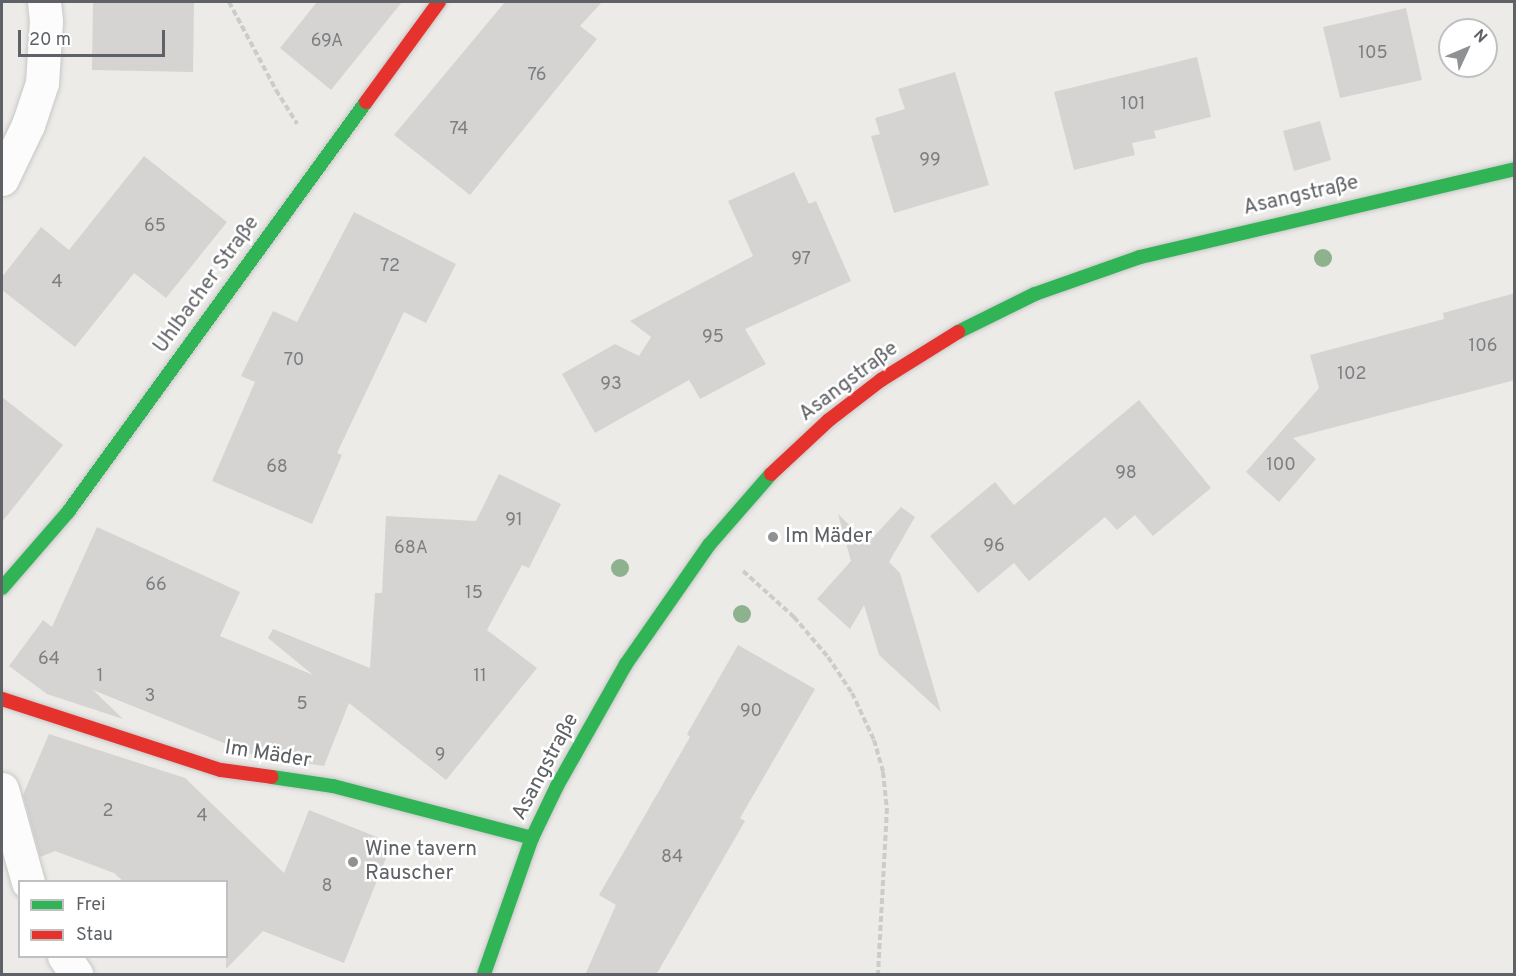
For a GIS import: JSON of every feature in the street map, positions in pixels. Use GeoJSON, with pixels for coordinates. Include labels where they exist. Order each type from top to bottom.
{"type":"FeatureCollection","features":[{"type":"Feature","properties":{"kind":"street"},"geometry":{"type":"LineString","coordinates":[[2,179],[28,125],[42,84],[46,21],[44,2]]}},
{"type":"Feature","properties":{"kind":"street","name":"Uhlbacher Straße"},"geometry":{"type":"LineString","coordinates":[[2,588],[68,512],[439,2]]}},
{"type":"Feature","properties":{"kind":"street","name":"Asangstraße"},"geometry":{"type":"LineString","coordinates":[[484,975],[532,838],[557,786],[626,664],[709,545],[757,487],[829,420],[881,380],[932,347],[998,311],[1035,294],[1140,257],[1515,169]]}},
{"type":"Feature","properties":{"kind":"street","name":"Im Mäder"},"geometry":{"type":"LineString","coordinates":[[2,699],[221,770],[333,786],[532,838]]}},
{"type":"Feature","properties":{"kind":"street"},"geometry":{"type":"LineString","coordinates":[[2,789],[27,880]]}},
{"type":"Feature","properties":{"kind":"street"},"geometry":{"type":"LineString","coordinates":[[65,958],[76,975]]}},
{"type":"Feature","properties":{"kind":"path"},"geometry":{"type":"LineString","coordinates":[[229,2],[276,90],[322,163]]}},
{"type":"Feature","properties":{"kind":"path"},"geometry":{"type":"LineString","coordinates":[[709,545],[767,591],[815,641],[840,673],[874,740],[883,772],[887,808],[878,975]]}},
{"type":"Feature","properties":{"kind":"building"},"geometry":{"type":"Polygon","coordinates":[[[93,2],[194,2],[193,72],[92,70],[93,2]]]}},
{"type":"Feature","properties":{"kind":"building"},"geometry":{"type":"Polygon","coordinates":[[[317,2],[402,2],[331,90],[280,48],[317,2]]]}},
{"type":"Feature","properties":{"kind":"building"},"geometry":{"type":"Polygon","coordinates":[[[505,2],[602,2],[580,26],[597,39],[470,195],[394,135],[505,2]]]}},
{"type":"Feature","properties":{"kind":"building"},"geometry":{"type":"Polygon","coordinates":[[[1406,8],[1422,80],[1340,98],[1323,27],[1406,8]]]}},
{"type":"Feature","properties":{"kind":"building"},"geometry":{"type":"Polygon","coordinates":[[[1197,57],[1211,117],[1154,131],[1156,138],[1132,143],[1135,155],[1074,170],[1054,92],[1197,57]]]}},
{"type":"Feature","properties":{"kind":"building"},"geometry":{"type":"Polygon","coordinates":[[[955,72],[989,185],[894,213],[871,136],[880,134],[875,118],[905,109],[898,89],[955,72]]]}},
{"type":"Feature","properties":{"kind":"building"},"geometry":{"type":"Polygon","coordinates":[[[1320,121],[1331,160],[1294,171],[1283,131],[1320,121]]]}},
{"type":"Feature","properties":{"kind":"building"},"geometry":{"type":"Polygon","coordinates":[[[144,156],[227,222],[166,298],[134,273],[75,347],[2,290],[2,277],[41,227],[69,250],[144,156]]]}},
{"type":"Feature","properties":{"kind":"building"},"geometry":{"type":"Polygon","coordinates":[[[794,172],[809,204],[816,201],[851,281],[745,329],[766,364],[700,399],[689,380],[595,433],[562,374],[615,344],[639,356],[651,337],[630,321],[753,256],[728,201],[794,172]]]}},
{"type":"Feature","properties":{"kind":"building"},"geometry":{"type":"Polygon","coordinates":[[[354,212],[456,264],[426,323],[404,312],[337,453],[342,455],[312,524],[212,481],[255,382],[241,376],[273,311],[297,322],[354,212]]]}},
{"type":"Feature","properties":{"kind":"building"},"geometry":{"type":"Polygon","coordinates":[[[1515,293],[1515,380],[1293,438],[1316,459],[1279,502],[1246,472],[1319,388],[1310,355],[1444,319],[1443,313],[1515,293]]]}},
{"type":"Feature","properties":{"kind":"building"},"geometry":{"type":"Polygon","coordinates":[[[2,397],[63,445],[2,522],[2,397]]]}},
{"type":"Feature","properties":{"kind":"building"},"geometry":{"type":"Polygon","coordinates":[[[1139,400],[1211,488],[1153,536],[1135,515],[1117,530],[1105,517],[1029,581],[1014,563],[978,593],[930,536],[995,482],[1014,505],[1139,400]]]}},
{"type":"Feature","properties":{"kind":"building"},"geometry":{"type":"Polygon","coordinates":[[[499,474],[561,504],[529,568],[522,565],[487,630],[537,668],[446,780],[349,703],[324,766],[256,756],[93,690],[123,719],[47,694],[9,666],[43,620],[52,627],[97,527],[240,592],[220,636],[313,675],[268,638],[273,629],[370,668],[375,593],[382,593],[386,516],[476,521],[499,474]]]}},
{"type":"Feature","properties":{"kind":"building"},"geometry":{"type":"Polygon","coordinates":[[[901,507],[915,517],[889,562],[900,573],[941,712],[879,655],[864,605],[850,629],[817,599],[851,561],[838,514],[868,543],[901,507]]]}},
{"type":"Feature","properties":{"kind":"building"},"geometry":{"type":"Polygon","coordinates":[[[738,645],[815,689],[740,818],[745,821],[656,975],[585,975],[616,905],[599,895],[690,737],[687,734],[738,645]]]}},
{"type":"Feature","properties":{"kind":"building"},"geometry":{"type":"Polygon","coordinates":[[[49,734],[185,778],[284,873],[309,810],[392,843],[344,963],[263,931],[226,969],[228,880],[122,880],[114,873],[55,851],[40,857],[23,795],[49,734]]]}},
{"type":"Feature","properties":{"kind":"traffic: fast"},"geometry":{"type":"LineString","coordinates":[[2,588],[68,512],[366,102]]}},
{"type":"Feature","properties":{"kind":"traffic: fast"},"geometry":{"type":"LineString","coordinates":[[958,332],[1035,294],[1140,257],[1514,169]]}},
{"type":"Feature","properties":{"kind":"traffic: fast"},"geometry":{"type":"LineString","coordinates":[[484,974],[532,838],[557,786],[626,664],[709,545],[771,474]]}},
{"type":"Feature","properties":{"kind":"traffic: fast"},"geometry":{"type":"LineString","coordinates":[[272,777],[333,786],[532,838]]}},
{"type":"Feature","properties":{"kind":"traffic: jam"},"geometry":{"type":"LineString","coordinates":[[366,102],[439,2]]}},
{"type":"Feature","properties":{"kind":"traffic: jam"},"geometry":{"type":"LineString","coordinates":[[771,474],[829,420],[881,380],[958,332]]}},
{"type":"Feature","properties":{"kind":"traffic: jam"},"geometry":{"type":"LineString","coordinates":[[2,699],[221,770],[272,777]]}},
{"type":"Feature","properties":{"kind":"place","name":"Im Mäder"},"geometry":{"type":"Point","coordinates":[773,537]}},
{"type":"Feature","properties":{"kind":"place","name":"Wine tavern Rauscher"},"geometry":{"type":"Point","coordinates":[353,862]}}]}
